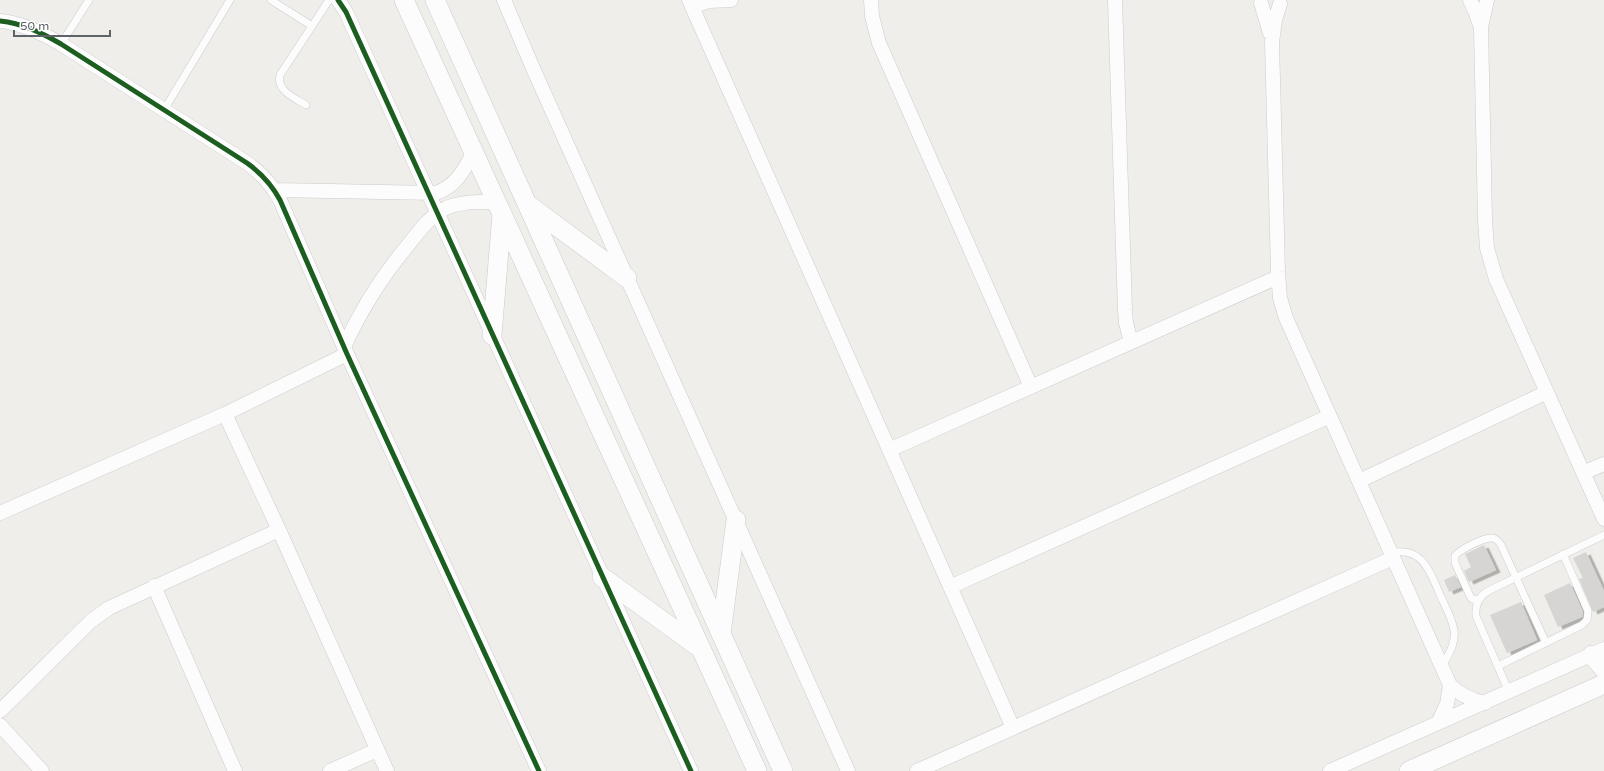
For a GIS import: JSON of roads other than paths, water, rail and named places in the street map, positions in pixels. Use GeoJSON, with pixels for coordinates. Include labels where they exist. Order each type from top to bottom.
{"type":"FeatureCollection","features":[{"type":"Feature","properties":{"kind":"street"},"geometry":{"type":"LineString","coordinates":[[338,0],[346,12],[691,771]]}},
{"type":"Feature","properties":{"kind":"street"},"geometry":{"type":"LineString","coordinates":[[404,0],[757,771]]}},
{"type":"Feature","properties":{"kind":"street"},"geometry":{"type":"LineString","coordinates":[[435,0],[783,771]]}},
{"type":"Feature","properties":{"kind":"street"},"geometry":{"type":"LineString","coordinates":[[504,0],[848,771]]}},
{"type":"Feature","properties":{"kind":"street"},"geometry":{"type":"LineString","coordinates":[[731,0],[690,3],[1013,728]]}},
{"type":"Feature","properties":{"kind":"street"},"geometry":{"type":"LineString","coordinates":[[871,0],[872,16],[879,43],[1031,387]]}},
{"type":"Feature","properties":{"kind":"street"},"geometry":{"type":"LineString","coordinates":[[1115,0],[1125,310],[1126,323],[1131,342]]}},
{"type":"Feature","properties":{"kind":"street"},"geometry":{"type":"LineString","coordinates":[[1470,0],[1481,27]]}},
{"type":"Feature","properties":{"kind":"street"},"geometry":{"type":"LineString","coordinates":[[1488,0],[1481,27],[1485,227],[1487,248],[1496,279],[1604,519]]}},
{"type":"Feature","properties":{"kind":"street"},"geometry":{"type":"LineString","coordinates":[[1259,2],[1267,5],[1283,2]]}},
{"type":"Feature","properties":{"kind":"street"},"geometry":{"type":"LineString","coordinates":[[1259,2],[1267,20],[1272,42]]}},
{"type":"Feature","properties":{"kind":"street"},"geometry":{"type":"LineString","coordinates":[[1283,2],[1275,20],[1272,42],[1278,277],[1280,298],[1286,318],[1450,685],[1466,698],[1485,703]]}},
{"type":"Feature","properties":{"kind":"street"},"geometry":{"type":"LineString","coordinates":[[0,21],[24,26],[61,44],[247,163],[264,177],[275,190],[345,350],[538,771]]}},
{"type":"Feature","properties":{"kind":"street"},"geometry":{"type":"LineString","coordinates":[[275,190],[436,193],[452,185],[474,152]]}},
{"type":"Feature","properties":{"kind":"street"},"geometry":{"type":"LineString","coordinates":[[0,513],[225,414],[345,350],[363,307],[386,272],[417,234],[437,213],[459,204],[485,201],[500,208]]}},
{"type":"Feature","properties":{"kind":"street"},"geometry":{"type":"LineString","coordinates":[[526,204],[627,278]]}},
{"type":"Feature","properties":{"kind":"street"},"geometry":{"type":"LineString","coordinates":[[492,335],[500,208]]}},
{"type":"Feature","properties":{"kind":"street"},"geometry":{"type":"LineString","coordinates":[[889,450],[1278,277]]}},
{"type":"Feature","properties":{"kind":"street"},"geometry":{"type":"LineString","coordinates":[[1359,481],[1547,392]]}},
{"type":"Feature","properties":{"kind":"street"},"geometry":{"type":"LineString","coordinates":[[225,414],[279,530],[387,771]]}},
{"type":"Feature","properties":{"kind":"street"},"geometry":{"type":"LineString","coordinates":[[950,587],[1330,416]]}},
{"type":"Feature","properties":{"kind":"street"},"geometry":{"type":"LineString","coordinates":[[1583,473],[1604,464]]}},
{"type":"Feature","properties":{"kind":"street"},"geometry":{"type":"LineString","coordinates":[[0,501],[16,506]]}},
{"type":"Feature","properties":{"kind":"street"},"geometry":{"type":"LineString","coordinates":[[721,634],[736,520]]}},
{"type":"Feature","properties":{"kind":"street"},"geometry":{"type":"LineString","coordinates":[[0,711],[91,621],[109,608],[154,586],[279,530]]}},
{"type":"Feature","properties":{"kind":"street"},"geometry":{"type":"LineString","coordinates":[[917,771],[1392,556]]}},
{"type":"Feature","properties":{"kind":"street"},"geometry":{"type":"LineString","coordinates":[[602,577],[700,648]]}},
{"type":"Feature","properties":{"kind":"street"},"geometry":{"type":"LineString","coordinates":[[154,586],[235,771]]}},
{"type":"Feature","properties":{"kind":"street"},"geometry":{"type":"LineString","coordinates":[[1330,771],[1598,652],[1604,669]]}},
{"type":"Feature","properties":{"kind":"street"},"geometry":{"type":"LineString","coordinates":[[1409,771],[1604,684]]}},
{"type":"Feature","properties":{"kind":"street"},"geometry":{"type":"LineString","coordinates":[[1438,723],[1447,704],[1450,685]]}},
{"type":"Feature","properties":{"kind":"street"},"geometry":{"type":"LineString","coordinates":[[0,725],[42,771]]}},
{"type":"Feature","properties":{"kind":"street"},"geometry":{"type":"LineString","coordinates":[[330,771],[377,750]]}},
{"type":"Feature","properties":{"kind":"lane"},"geometry":{"type":"LineString","coordinates":[[61,44],[88,0]]}},
{"type":"Feature","properties":{"kind":"lane"},"geometry":{"type":"LineString","coordinates":[[164,110],[230,0]]}},
{"type":"Feature","properties":{"kind":"lane"},"geometry":{"type":"LineString","coordinates":[[271,0],[312,26]]}},
{"type":"Feature","properties":{"kind":"lane"},"geometry":{"type":"LineString","coordinates":[[306,105],[281,88],[279,80],[280,75],[330,0]]}},
{"type":"Feature","properties":{"kind":"lane"},"geometry":{"type":"LineString","coordinates":[[1509,692],[1476,616],[1478,600],[1486,592],[1515,577],[1604,535]]}},
{"type":"Feature","properties":{"kind":"lane"},"geometry":{"type":"LineString","coordinates":[[1478,600],[1471,598],[1455,563],[1455,556],[1461,550],[1488,538],[1496,539],[1502,545],[1515,577],[1546,643]]}},
{"type":"Feature","properties":{"kind":"lane"},"geometry":{"type":"LineString","coordinates":[[1392,556],[1402,551],[1413,554],[1422,560],[1429,570],[1455,635],[1452,646],[1442,668]]}},
{"type":"Feature","properties":{"kind":"lane"},"geometry":{"type":"LineString","coordinates":[[1498,666],[1582,625],[1587,620],[1588,611],[1564,554]]}}]}
